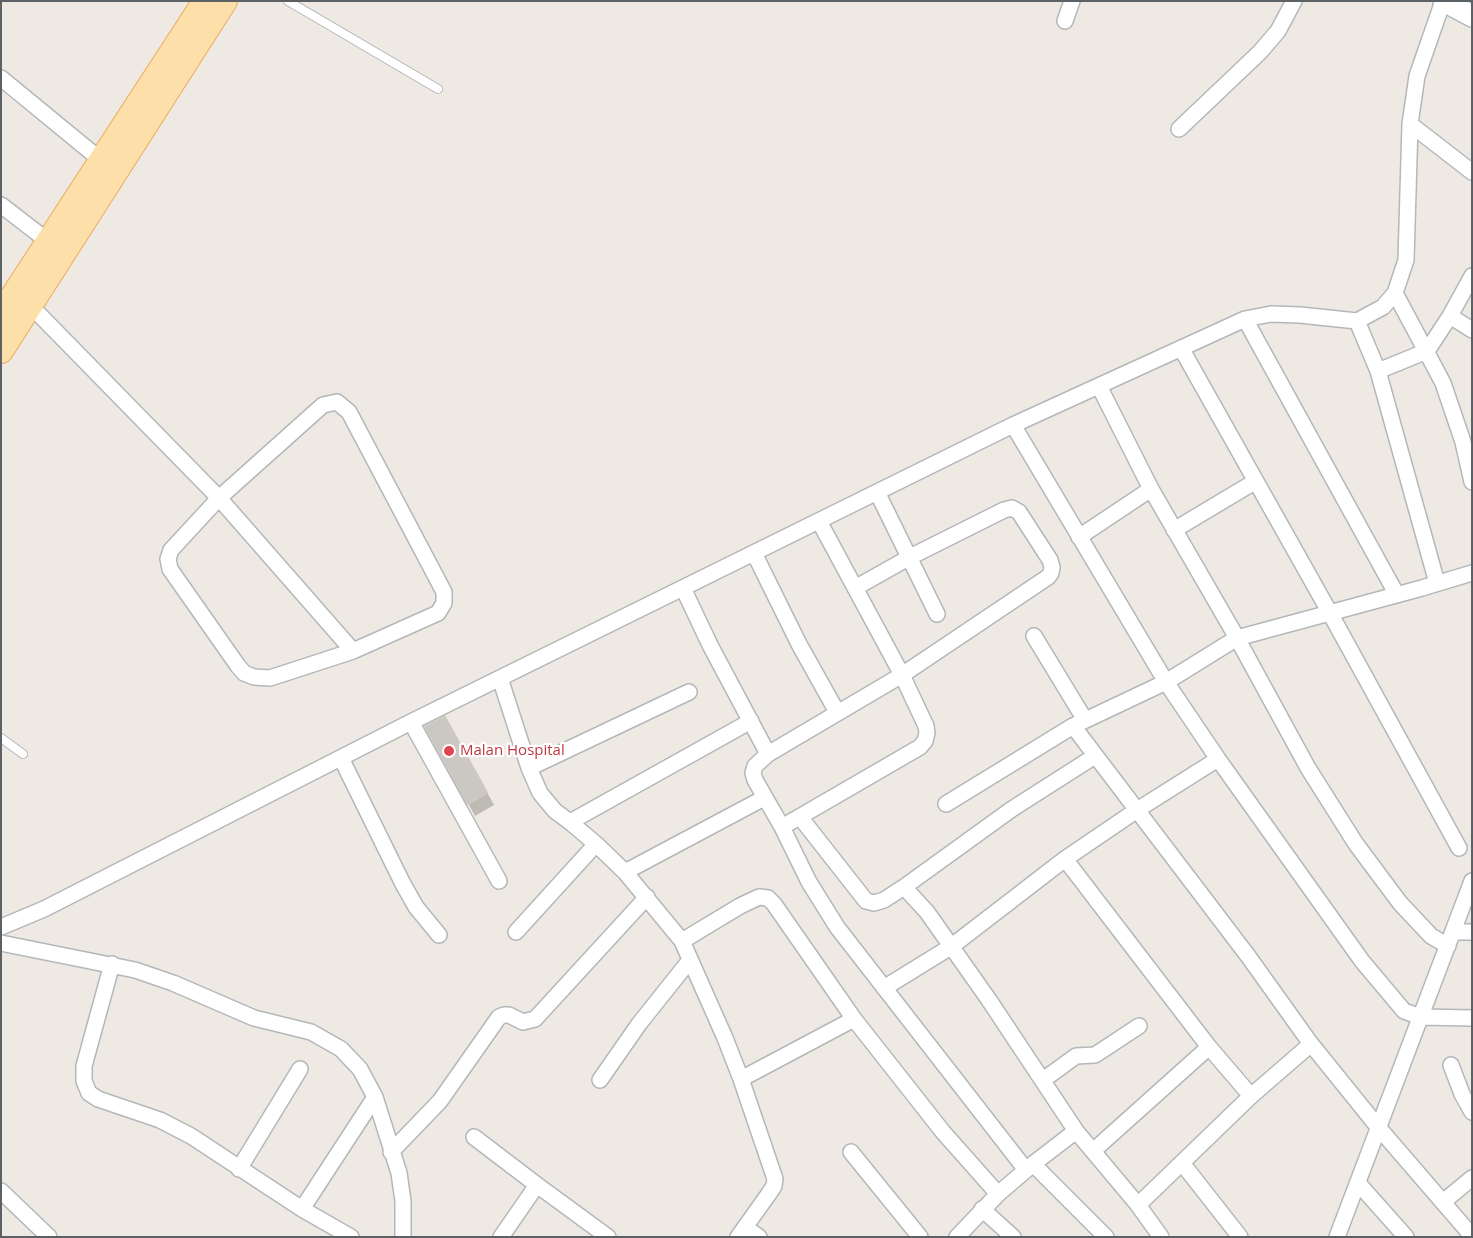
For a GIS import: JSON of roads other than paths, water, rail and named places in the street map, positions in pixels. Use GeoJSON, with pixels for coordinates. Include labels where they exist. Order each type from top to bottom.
{"type":"FeatureCollection","features":[{"type":"Feature","properties":{"kind":"main road"},"geometry":{"type":"LineString","coordinates":[[1,314],[206,1]]}},
{"type":"Feature","properties":{"kind":"main road"},"geometry":{"type":"LineString","coordinates":[[1,351],[225,1]]}},
{"type":"Feature","properties":{"kind":"main road"},"geometry":{"type":"LineString","coordinates":[[1443,1],[1472,16]]}},
{"type":"Feature","properties":{"kind":"street"},"geometry":{"type":"LineString","coordinates":[[1065,21],[1072,1]]}},
{"type":"Feature","properties":{"kind":"street"},"geometry":{"type":"LineString","coordinates":[[1179,129],[1260,52],[1278,31],[1294,1]]}},
{"type":"Feature","properties":{"kind":"street"},"geometry":{"type":"LineString","coordinates":[[1,927],[44,909],[411,722],[1014,425],[1245,319],[1271,314],[1357,321],[1383,307],[1395,293],[1406,260],[1410,124],[1417,76],[1443,1]]}},
{"type":"Feature","properties":{"kind":"street"},"geometry":{"type":"LineString","coordinates":[[1,78],[102,161]]}},
{"type":"Feature","properties":{"kind":"street"},"geometry":{"type":"LineString","coordinates":[[1410,124],[1472,172]]}},
{"type":"Feature","properties":{"kind":"street"},"geometry":{"type":"LineString","coordinates":[[1,205],[49,242]]}},
{"type":"Feature","properties":{"kind":"street"},"geometry":{"type":"LineString","coordinates":[[1378,371],[1427,351],[1450,316],[1472,276]]}},
{"type":"Feature","properties":{"kind":"street"},"geometry":{"type":"LineString","coordinates":[[1395,293],[1443,383],[1463,442],[1472,482]]}},
{"type":"Feature","properties":{"kind":"street"},"geometry":{"type":"LineString","coordinates":[[30,305],[219,498],[353,651]]}},
{"type":"Feature","properties":{"kind":"street"},"geometry":{"type":"LineString","coordinates":[[1450,316],[1472,330]]}},
{"type":"Feature","properties":{"kind":"street"},"geometry":{"type":"LineString","coordinates":[[1245,319],[1397,595]]}},
{"type":"Feature","properties":{"kind":"street"},"geometry":{"type":"LineString","coordinates":[[1357,321],[1378,371],[1437,582]]}},
{"type":"Feature","properties":{"kind":"street"},"geometry":{"type":"LineString","coordinates":[[1181,348],[1459,848]]}},
{"type":"Feature","properties":{"kind":"street"},"geometry":{"type":"LineString","coordinates":[[1099,386],[1151,489],[1237,638],[1308,768],[1356,844],[1400,904],[1440,941]]}},
{"type":"Feature","properties":{"kind":"street"},"geometry":{"type":"LineString","coordinates":[[337,402],[350,412],[444,592],[444,603],[438,613],[353,651],[270,678],[254,677],[244,673],[170,569],[168,559],[171,550],[219,498],[324,405],[337,402]]}},
{"type":"Feature","properties":{"kind":"street"},"geometry":{"type":"LineString","coordinates":[[1014,425],[1166,682],[1218,759],[1362,961],[1413,1014],[1472,1018]]}},
{"type":"Feature","properties":{"kind":"street"},"geometry":{"type":"LineString","coordinates":[[1174,530],[1256,481]]}},
{"type":"Feature","properties":{"kind":"street"},"geometry":{"type":"LineString","coordinates":[[1079,537],[1151,489]]}},
{"type":"Feature","properties":{"kind":"street"},"geometry":{"type":"LineString","coordinates":[[877,492],[937,614]]}},
{"type":"Feature","properties":{"kind":"street"},"geometry":{"type":"LineString","coordinates":[[855,588],[910,557],[1004,510],[1012,508],[1019,512],[1050,560],[1052,567],[1048,577],[902,675],[768,754],[755,766],[753,773],[764,798],[782,827],[809,882],[837,927],[1029,1167],[1106,1237]]}},
{"type":"Feature","properties":{"kind":"street"},"geometry":{"type":"LineString","coordinates":[[782,827],[920,747],[925,741],[927,733],[926,726],[902,675],[819,521]]}},
{"type":"Feature","properties":{"kind":"street"},"geometry":{"type":"LineString","coordinates":[[754,553],[799,644],[837,712]]}},
{"type":"Feature","properties":{"kind":"street"},"geometry":{"type":"LineString","coordinates":[[946,804],[1079,723],[1166,682],[1237,638],[1472,573]]}},
{"type":"Feature","properties":{"kind":"street"},"geometry":{"type":"LineString","coordinates":[[683,588],[710,645],[768,754]]}},
{"type":"Feature","properties":{"kind":"street"},"geometry":{"type":"LineString","coordinates":[[1034,636],[1095,756],[1248,956],[1312,1044],[1378,1127],[1472,1236]]}},
{"type":"Feature","properties":{"kind":"street"},"geometry":{"type":"LineString","coordinates":[[500,678],[529,768],[540,793],[555,811],[596,844],[625,872],[682,941],[742,1079],[775,1179],[774,1186],[742,1232],[759,1237]]}},
{"type":"Feature","properties":{"kind":"street"},"geometry":{"type":"LineString","coordinates":[[529,768],[689,692]]}},
{"type":"Feature","properties":{"kind":"street"},"geometry":{"type":"LineString","coordinates":[[411,722],[499,881]]}},
{"type":"Feature","properties":{"kind":"street"},"geometry":{"type":"LineString","coordinates":[[570,822],[751,722]]}},
{"type":"Feature","properties":{"kind":"street"},"geometry":{"type":"LineString","coordinates":[[800,818],[866,901],[874,903],[884,900],[904,887],[1012,809],[1095,756]]}},
{"type":"Feature","properties":{"kind":"street"},"geometry":{"type":"LineString","coordinates":[[341,758],[403,884],[416,907],[438,935]]}},
{"type":"Feature","properties":{"kind":"street"},"geometry":{"type":"LineString","coordinates":[[884,988],[952,946],[1064,859],[1218,759]]}},
{"type":"Feature","properties":{"kind":"street"},"geometry":{"type":"LineString","coordinates":[[625,872],[764,798]]}},
{"type":"Feature","properties":{"kind":"street"},"geometry":{"type":"LineString","coordinates":[[516,932],[596,844]]}},
{"type":"Feature","properties":{"kind":"street"},"geometry":{"type":"LineString","coordinates":[[1064,859],[1209,1047],[1251,1096]]}},
{"type":"Feature","properties":{"kind":"street"},"geometry":{"type":"LineString","coordinates":[[1453,932],[1472,881]]}},
{"type":"Feature","properties":{"kind":"street"},"geometry":{"type":"LineString","coordinates":[[904,887],[927,912],[952,946],[1076,1131],[1138,1205],[1161,1237]]}},
{"type":"Feature","properties":{"kind":"street"},"geometry":{"type":"LineString","coordinates":[[391,1152],[440,1102],[499,1017],[509,1015],[524,1022],[535,1019],[647,897]]}},
{"type":"Feature","properties":{"kind":"street"},"geometry":{"type":"LineString","coordinates":[[682,941],[740,906],[759,897],[768,898],[854,1019],[943,1132],[998,1194]]}},
{"type":"Feature","properties":{"kind":"street"},"geometry":{"type":"LineString","coordinates":[[1337,1237],[1378,1127],[1413,1014],[1440,941],[1453,932],[1472,932]]}},
{"type":"Feature","properties":{"kind":"street"},"geometry":{"type":"LineString","coordinates":[[1,943],[135,970],[173,983],[254,1018],[311,1032],[342,1049],[360,1070],[375,1097],[399,1173],[403,1201],[403,1237]]}},
{"type":"Feature","properties":{"kind":"street"},"geometry":{"type":"LineString","coordinates":[[600,1080],[639,1024],[690,960]]}},
{"type":"Feature","properties":{"kind":"street"},"geometry":{"type":"LineString","coordinates":[[112,964],[84,1066],[84,1081],[89,1093],[98,1099],[160,1120],[191,1136],[302,1209],[351,1237]]}},
{"type":"Feature","properties":{"kind":"street"},"geometry":{"type":"LineString","coordinates":[[742,1079],[854,1019]]}},
{"type":"Feature","properties":{"kind":"street"},"geometry":{"type":"LineString","coordinates":[[1043,1080],[1076,1056],[1095,1055],[1138,1026]]}},
{"type":"Feature","properties":{"kind":"street"},"geometry":{"type":"LineString","coordinates":[[1138,1205],[1251,1096],[1312,1044]]}},
{"type":"Feature","properties":{"kind":"street"},"geometry":{"type":"LineString","coordinates":[[1093,1151],[1209,1047]]}},
{"type":"Feature","properties":{"kind":"street"},"geometry":{"type":"LineString","coordinates":[[1451,1065],[1462,1094],[1472,1112]]}},
{"type":"Feature","properties":{"kind":"street"},"geometry":{"type":"LineString","coordinates":[[239,1169],[300,1070]]}},
{"type":"Feature","properties":{"kind":"street"},"geometry":{"type":"LineString","coordinates":[[302,1209],[375,1097]]}},
{"type":"Feature","properties":{"kind":"street"},"geometry":{"type":"LineString","coordinates":[[957,1237],[998,1194],[1029,1167],[1076,1131]]}},
{"type":"Feature","properties":{"kind":"street"},"geometry":{"type":"LineString","coordinates":[[474,1137],[608,1237]]}},
{"type":"Feature","properties":{"kind":"street"},"geometry":{"type":"LineString","coordinates":[[851,1152],[920,1237]]}},
{"type":"Feature","properties":{"kind":"street"},"geometry":{"type":"LineString","coordinates":[[1182,1163],[1240,1237]]}},
{"type":"Feature","properties":{"kind":"street"},"geometry":{"type":"LineString","coordinates":[[1443,1202],[1472,1178]]}},
{"type":"Feature","properties":{"kind":"street"},"geometry":{"type":"LineString","coordinates":[[1358,1183],[1406,1237]]}},
{"type":"Feature","properties":{"kind":"street"},"geometry":{"type":"LineString","coordinates":[[501,1237],[537,1185]]}},
{"type":"Feature","properties":{"kind":"street"},"geometry":{"type":"LineString","coordinates":[[1,1191],[48,1236]]}},
{"type":"Feature","properties":{"kind":"street"},"geometry":{"type":"LineString","coordinates":[[982,1209],[1013,1237]]}},
{"type":"Feature","properties":{"kind":"lane"},"geometry":{"type":"LineString","coordinates":[[288,1],[438,89]]}},
{"type":"Feature","properties":{"kind":"lane"},"geometry":{"type":"LineString","coordinates":[[1,738],[24,754]]}},
{"type":"Feature","properties":{"kind":"place","name":"Malan Hospital"},"geometry":{"type":"Point","coordinates":[449,751]}}]}
